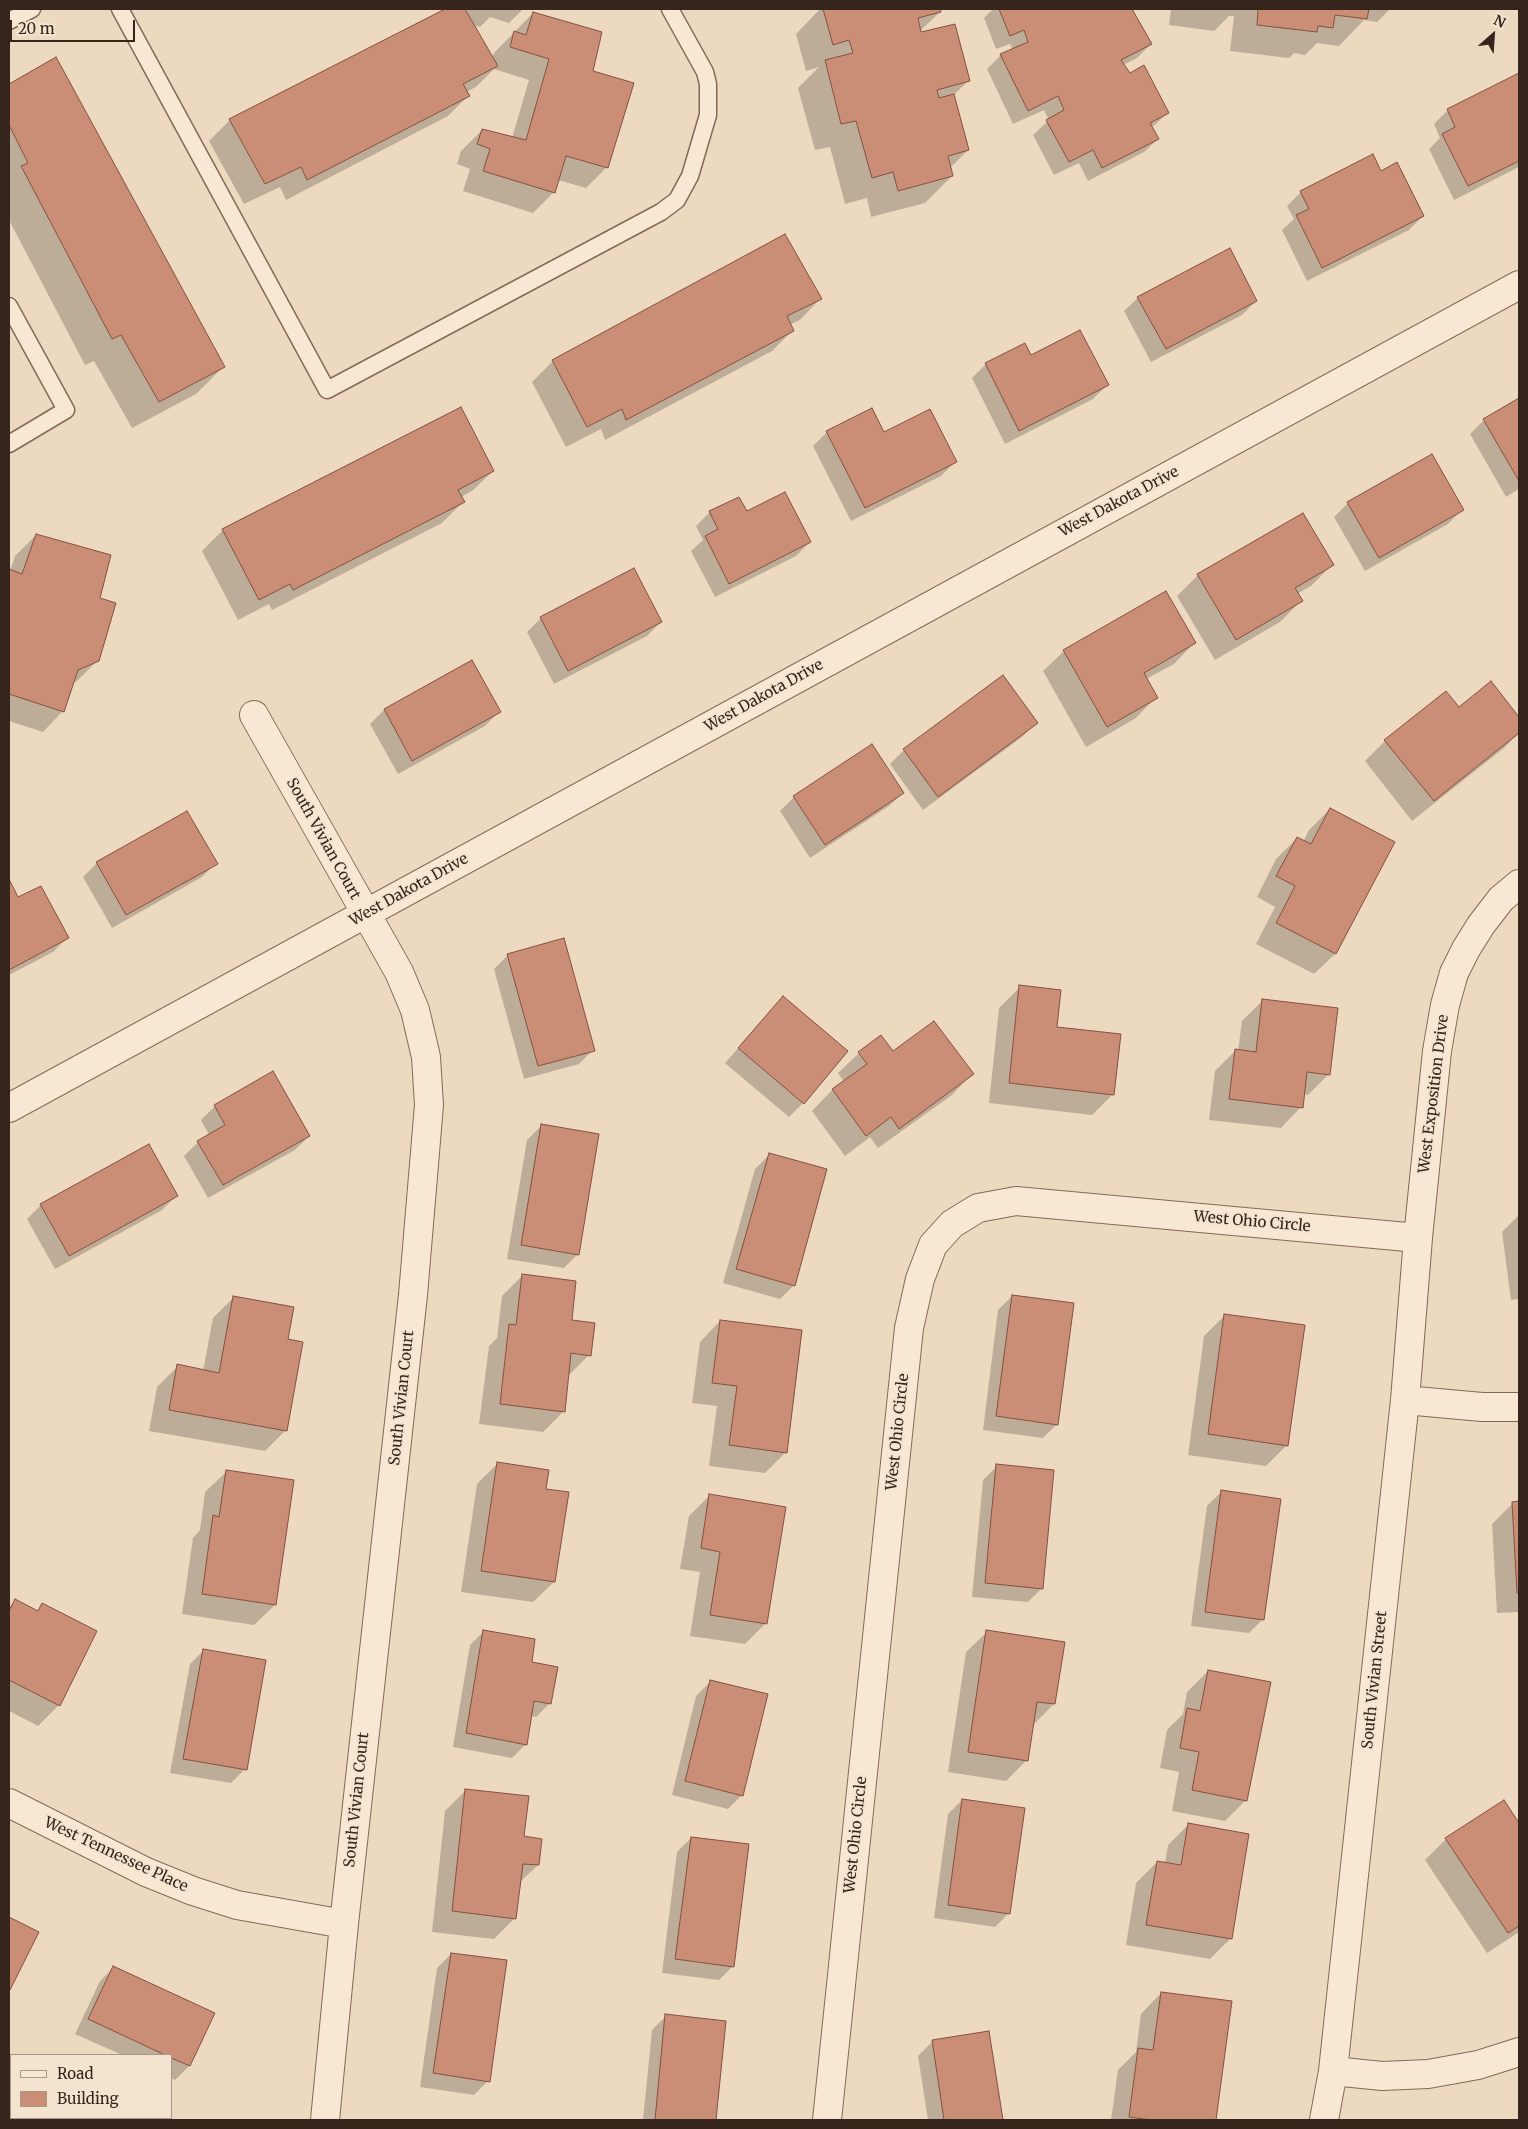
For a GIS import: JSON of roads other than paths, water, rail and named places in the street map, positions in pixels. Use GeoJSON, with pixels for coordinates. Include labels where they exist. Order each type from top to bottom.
{"type":"FeatureCollection","features":[{"type":"Feature","properties":{"kind":"street","name":"West Dakota Drive"},"geometry":{"type":"LineString","coordinates":[[9,1108],[1519,285]]}},
{"type":"Feature","properties":{"kind":"street","name":"South Vivian Court"},"geometry":{"type":"LineString","coordinates":[[254,715],[400,972],[415,1010],[426,1057],[428,1104],[413,1296],[344,1924],[325,2120]]}},
{"type":"Feature","properties":{"kind":"street","name":"West Exposition Drive"},"geometry":{"type":"LineString","coordinates":[[1418,1238],[1437,1051],[1447,997],[1454,972],[1481,925],[1501,899],[1519,884]]}},
{"type":"Feature","properties":{"kind":"street","name":"West Ohio Circle"},"geometry":{"type":"LineString","coordinates":[[827,2120],[909,1328],[920,1279],[934,1245],[952,1224],[978,1208],[1016,1201],[1418,1238]]}},
{"type":"Feature","properties":{"kind":"street","name":"South Vivian Street"},"geometry":{"type":"LineString","coordinates":[[1324,2120],[1333,2071],[1405,1400],[1418,1238]]}},
{"type":"Feature","properties":{"kind":"street"},"geometry":{"type":"LineString","coordinates":[[1405,1400],[1482,1407],[1519,1407]]}},
{"type":"Feature","properties":{"kind":"street","name":"West Tennessee Place"},"geometry":{"type":"LineString","coordinates":[[9,1803],[146,1872],[193,1891],[237,1905],[344,1924]]}},
{"type":"Feature","properties":{"kind":"street"},"geometry":{"type":"LineString","coordinates":[[1333,2071],[1382,2076],[1428,2074],[1478,2065],[1519,2052]]}},
{"type":"Feature","properties":{"kind":"lane"},"geometry":{"type":"LineString","coordinates":[[9,22],[32,9]]}},
{"type":"Feature","properties":{"kind":"lane"},"geometry":{"type":"LineString","coordinates":[[120,9],[327,390],[661,212],[677,200],[690,176],[708,115],[708,84],[705,72],[670,9]]}},
{"type":"Feature","properties":{"kind":"lane"},"geometry":{"type":"LineString","coordinates":[[9,306],[66,410],[9,444]]}}]}
